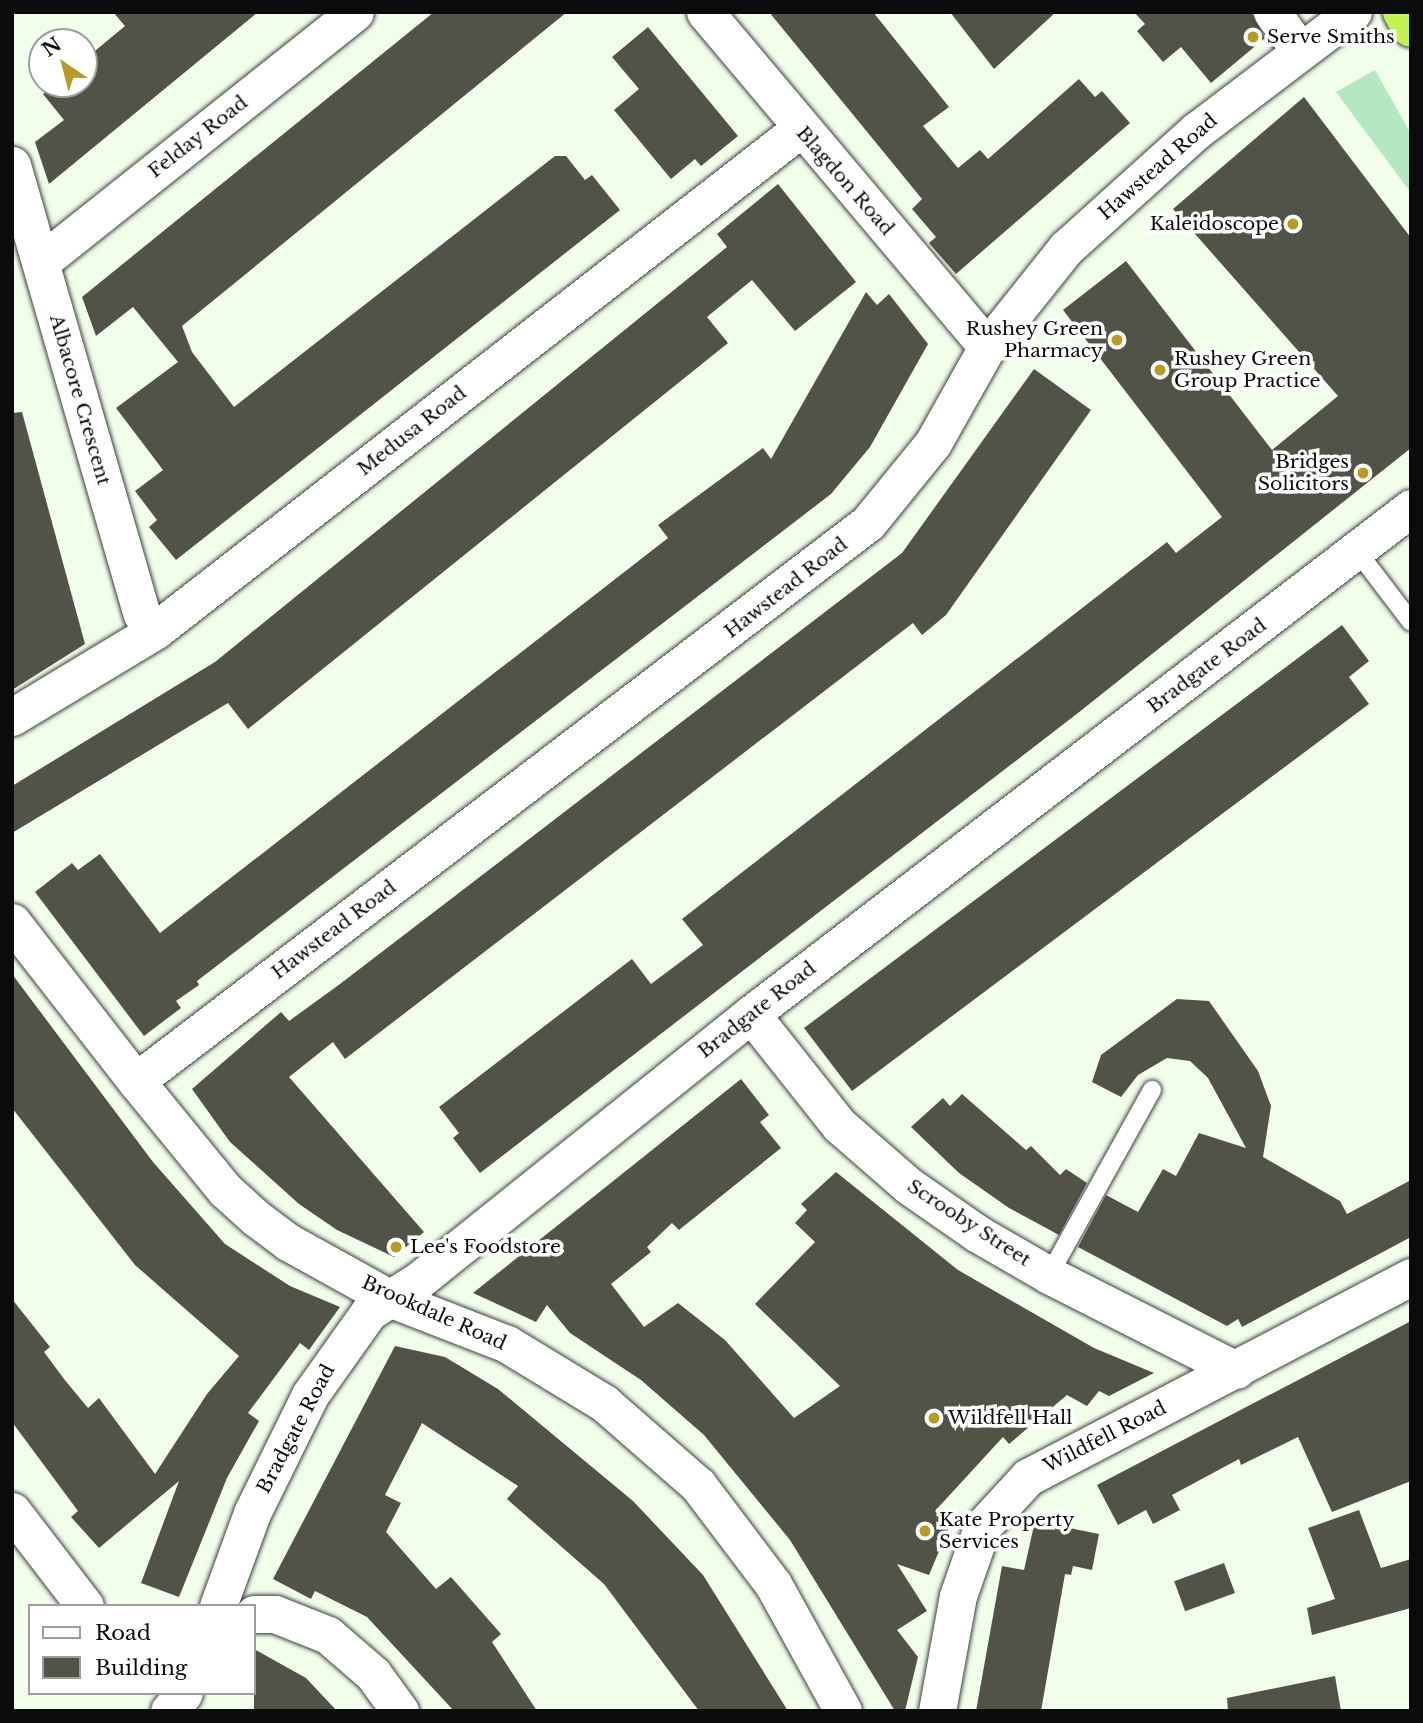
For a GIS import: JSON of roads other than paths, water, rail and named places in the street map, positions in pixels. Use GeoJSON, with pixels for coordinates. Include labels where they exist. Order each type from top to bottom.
{"type":"FeatureCollection","features":[{"type":"Feature","properties":{"kind":"highway"},"geometry":{"type":"LineString","coordinates":[[1402,12],[1411,29]]}},
{"type":"Feature","properties":{"kind":"street","name":"Felday Road"},"geometry":{"type":"LineString","coordinates":[[41,262],[355,12]]}},
{"type":"Feature","properties":{"kind":"street","name":"Blagdon Road"},"geometry":{"type":"LineString","coordinates":[[705,12],[800,129],[987,347]]}},
{"type":"Feature","properties":{"kind":"street"},"geometry":{"type":"LineString","coordinates":[[1272,12],[1300,51]]}},
{"type":"Feature","properties":{"kind":"street","name":"Hawstead Road"},"geometry":{"type":"LineString","coordinates":[[135,1081],[868,523],[933,443],[987,347],[1021,301],[1085,230],[1196,131],[1353,12]]}},
{"type":"Feature","properties":{"kind":"street","name":"Medusa Road"},"geometry":{"type":"LineString","coordinates":[[12,717],[156,630],[800,129]]}},
{"type":"Feature","properties":{"kind":"street","name":"Albacore Crescent"},"geometry":{"type":"LineString","coordinates":[[12,165],[142,614],[156,630]]}},
{"type":"Feature","properties":{"kind":"street","name":"Bradgate Road"},"geometry":{"type":"LineString","coordinates":[[219,1604],[248,1523],[310,1395],[369,1312],[419,1280],[751,1014],[1411,508]]}},
{"type":"Feature","properties":{"kind":"street","name":"Brookdale Road"},"geometry":{"type":"LineString","coordinates":[[12,922],[135,1081],[225,1190],[256,1218],[288,1242],[389,1298],[507,1344],[604,1403],[698,1485],[773,1584],[843,1711]]}},
{"type":"Feature","properties":{"kind":"street","name":"Scrooby Street"},"geometry":{"type":"LineString","coordinates":[[751,1014],[839,1125],[909,1186],[978,1234],[1049,1275],[1236,1370]]}},
{"type":"Feature","properties":{"kind":"street","name":"Wildfell Road"},"geometry":{"type":"LineString","coordinates":[[937,1711],[958,1596],[982,1527],[1002,1500],[1028,1477],[1411,1278]]}},
{"type":"Feature","properties":{"kind":"street"},"geometry":{"type":"LineString","coordinates":[[12,1511],[83,1604]]}},
{"type":"Feature","properties":{"kind":"street"},"geometry":{"type":"LineString","coordinates":[[256,1614],[275,1614],[328,1635],[373,1674],[400,1711]]}},
{"type":"Feature","properties":{"kind":"street"},"geometry":{"type":"LineString","coordinates":[[169,1711],[182,1695]]}},
{"type":"Feature","properties":{"kind":"lane"},"geometry":{"type":"LineString","coordinates":[[1357,551],[1411,622]]}},
{"type":"Feature","properties":{"kind":"lane"},"geometry":{"type":"LineString","coordinates":[[1049,1275],[1152,1090]]}},
{"type":"Feature","properties":{"kind":"place","name":"Serve Smiths"},"geometry":{"type":"Point","coordinates":[1253,37]}},
{"type":"Feature","properties":{"kind":"place","name":"Kaleidoscope"},"geometry":{"type":"Point","coordinates":[1293,224]}},
{"type":"Feature","properties":{"kind":"place","name":"Rushey Green Pharmacy"},"geometry":{"type":"Point","coordinates":[1117,340]}},
{"type":"Feature","properties":{"kind":"place","name":"Rushey Green Group Practice"},"geometry":{"type":"Point","coordinates":[1160,370]}},
{"type":"Feature","properties":{"kind":"place","name":"Bridges Solicitors"},"geometry":{"type":"Point","coordinates":[1363,473]}},
{"type":"Feature","properties":{"kind":"place","name":"Lee's Foodstore"},"geometry":{"type":"Point","coordinates":[396,1247]}},
{"type":"Feature","properties":{"kind":"place","name":"Wildfell Hall"},"geometry":{"type":"Point","coordinates":[934,1418]}},
{"type":"Feature","properties":{"kind":"place","name":"Kate Property Services"},"geometry":{"type":"Point","coordinates":[925,1531]}}]}
